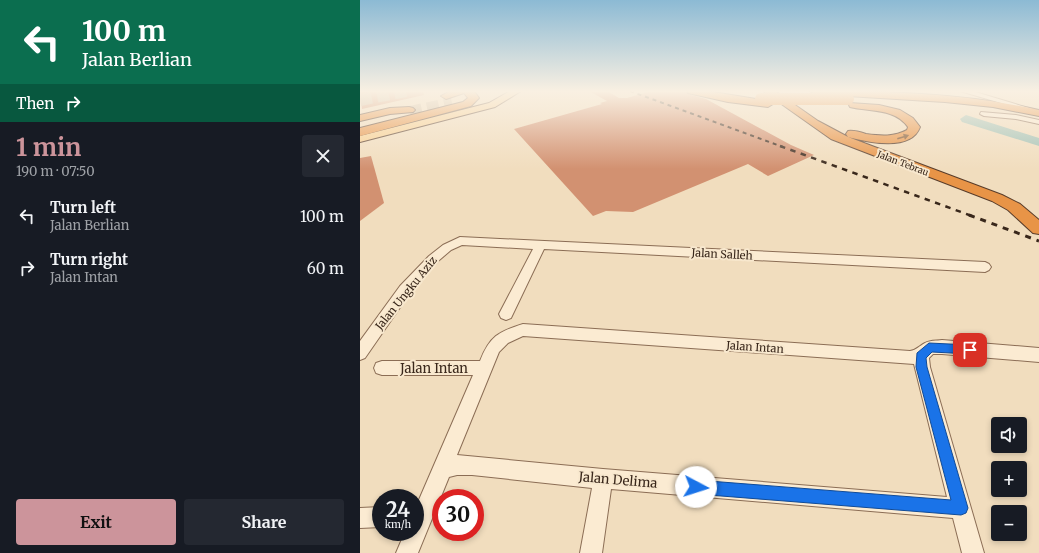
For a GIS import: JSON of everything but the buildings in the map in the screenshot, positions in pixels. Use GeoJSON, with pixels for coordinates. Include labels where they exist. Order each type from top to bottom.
{"type":"FeatureCollection","features":[{"type":"Feature","properties":{"kind":"highway"},"geometry":{"type":"LineString","coordinates":[[360,123],[377,117]]}},
{"type":"Feature","properties":{"kind":"highway"},"geometry":{"type":"LineString","coordinates":[[360,128],[388,117]]}},
{"type":"Feature","properties":{"kind":"highway"},"geometry":{"type":"LineString","coordinates":[[360,132],[421,117]]}},
{"type":"Feature","properties":{"kind":"highway","name":"Jalan Tebrau"},"geometry":{"type":"LineString","coordinates":[[804,117],[824,130],[883,155],[997,198],[1014,207],[1039,225]]}},
{"type":"Feature","properties":{"kind":"highway","name":"Jalan Tebrau"},"geometry":{"type":"LineString","coordinates":[[812,117],[852,137],[953,171],[1011,196],[1039,225]]}},
{"type":"Feature","properties":{"kind":"highway"},"geometry":{"type":"LineString","coordinates":[[837,130],[868,138],[885,140],[899,139],[912,132],[914,127],[912,122],[903,117]]}},
{"type":"Feature","properties":{"kind":"main road"},"geometry":{"type":"LineString","coordinates":[[360,138],[433,117]]}},
{"type":"Feature","properties":{"kind":"street","name":"Jalan Salleh"},"geometry":{"type":"LineString","coordinates":[[460,241],[985,267]]}},
{"type":"Feature","properties":{"kind":"street","name":"Jalan Ungku Aziz"},"geometry":{"type":"LineString","coordinates":[[360,353],[394,306],[427,265],[446,247],[460,241]]}},
{"type":"Feature","properties":{"kind":"street"},"geometry":{"type":"LineString","coordinates":[[506,314],[541,244]]}},
{"type":"Feature","properties":{"kind":"street","name":"Jalan Intan"},"geometry":{"type":"LineString","coordinates":[[424,507],[443,469],[493,348],[506,336],[522,330],[910,358],[921,356],[929,348],[942,347],[1039,355]]}},
{"type":"Feature","properties":{"kind":"street"},"geometry":{"type":"LineString","coordinates":[[921,356],[922,367],[973,553]]}},
{"type":"Feature","properties":{"kind":"street","name":"Jalan Intan"},"geometry":{"type":"LineString","coordinates":[[382,368],[485,368]]}},
{"type":"Feature","properties":{"kind":"street","name":"Jalan Delima"},"geometry":{"type":"LineString","coordinates":[[443,469],[457,465],[472,465],[603,479],[961,508]]}},
{"type":"Feature","properties":{"kind":"street"},"geometry":{"type":"LineString","coordinates":[[591,553],[603,479]]}},
{"type":"Feature","properties":{"kind":"street"},"geometry":{"type":"LineString","coordinates":[[360,518],[372,517]]}},
{"type":"Feature","properties":{"kind":"street","name":"Jalan Intan"},"geometry":{"type":"LineString","coordinates":[[408,553],[412,541]]}},
{"type":"Feature","properties":{"kind":"waterway"},"geometry":{"type":"LineString","coordinates":[[966,119],[1039,142]]}},
{"type":"Feature","properties":{"kind":"railway"},"geometry":{"type":"LineString","coordinates":[[701,117],[783,147]]}},
{"type":"Feature","properties":{"kind":"railway"},"geometry":{"type":"LineString","coordinates":[[780,146],[972,216]]}},
{"type":"Feature","properties":{"kind":"railway"},"geometry":{"type":"LineString","coordinates":[[969,215],[1039,241]]}},
{"type":"Feature","properties":{"kind":"route"},"geometry":{"type":"LineString","coordinates":[[696,487],[961,508],[922,367],[921,356],[929,348],[942,347],[970,350]]}}]}
